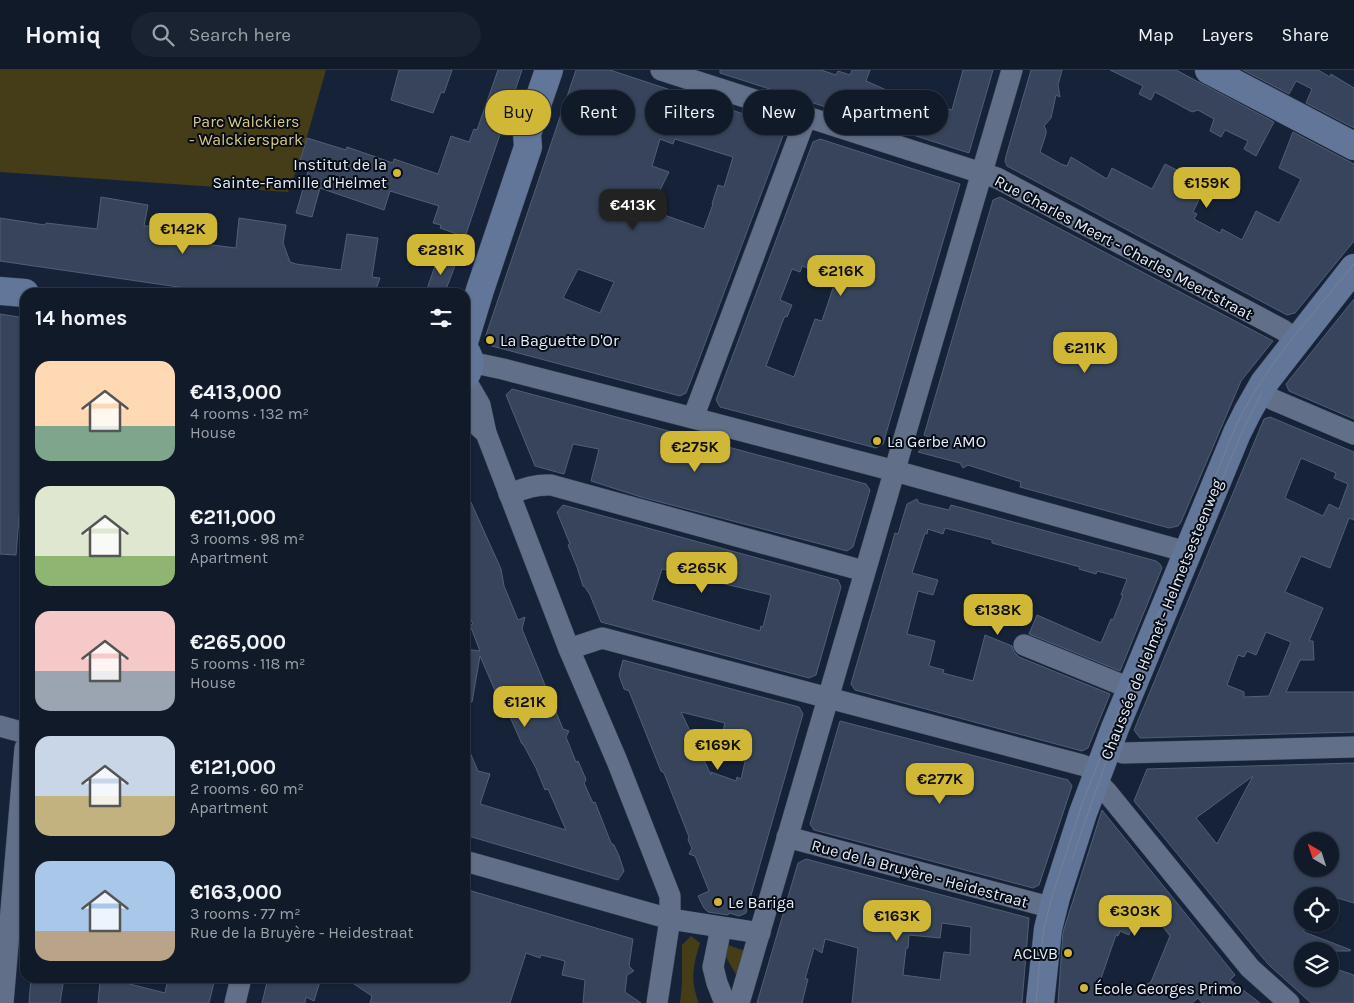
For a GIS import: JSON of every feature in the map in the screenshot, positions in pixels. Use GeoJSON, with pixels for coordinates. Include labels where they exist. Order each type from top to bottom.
{"type":"FeatureCollection","features":[{"type":"Feature","properties":{"kind":"street"},"geometry":{"type":"LineString","coordinates":[[542,90],[549,70]]}},
{"type":"Feature","properties":{"kind":"street","name":"Rue Charles Meert - Charles Meertstraat"},"geometry":{"type":"LineString","coordinates":[[661,70],[743,97]]}},
{"type":"Feature","properties":{"kind":"street"},"geometry":{"type":"LineString","coordinates":[[739,1003],[1012,70]]}},
{"type":"Feature","properties":{"kind":"street"},"geometry":{"type":"LineString","coordinates":[[1210,70],[1354,146]]}},
{"type":"Feature","properties":{"kind":"street","name":"Rue Charles Meert - Charles Meertstraat"},"geometry":{"type":"LineString","coordinates":[[814,120],[997,178],[1283,330],[1296,340]]}},
{"type":"Feature","properties":{"kind":"street"},"geometry":{"type":"LineString","coordinates":[[467,288],[518,143],[526,135]]}},
{"type":"Feature","properties":{"kind":"street"},"geometry":{"type":"LineString","coordinates":[[470,341],[480,290],[528,147],[527,135]]}},
{"type":"Feature","properties":{"kind":"street"},"geometry":{"type":"LineString","coordinates":[[693,418],[799,135]]}},
{"type":"Feature","properties":{"kind":"street","name":"Chaussée de Helmet - Helmetsesteenweg"},"geometry":{"type":"LineString","coordinates":[[1040,1003],[1046,940],[1053,908],[1082,813],[1237,433],[1258,391],[1354,268]]}},
{"type":"Feature","properties":{"kind":"street"},"geometry":{"type":"LineString","coordinates":[[0,290],[20,292]]}},
{"type":"Feature","properties":{"kind":"street"},"geometry":{"type":"LineString","coordinates":[[470,362],[503,368],[895,471],[1188,552]]}},
{"type":"Feature","properties":{"kind":"street"},"geometry":{"type":"LineString","coordinates":[[470,374],[486,433],[509,494],[569,649],[617,761],[670,896],[670,919],[657,1003]]}},
{"type":"Feature","properties":{"kind":"street"},"geometry":{"type":"LineString","coordinates":[[1258,391],[1274,400],[1354,434]]}},
{"type":"Feature","properties":{"kind":"street"},"geometry":{"type":"LineString","coordinates":[[470,419],[486,433]]}},
{"type":"Feature","properties":{"kind":"street"},"geometry":{"type":"LineString","coordinates":[[509,494],[531,486],[551,485],[864,571]]}},
{"type":"Feature","properties":{"kind":"street"},"geometry":{"type":"LineString","coordinates":[[569,649],[602,638],[1082,765],[1100,767],[1123,753],[1354,747]]}},
{"type":"Feature","properties":{"kind":"street"},"geometry":{"type":"LineString","coordinates":[[1024,645],[1132,689]]}},
{"type":"Feature","properties":{"kind":"street"},"geometry":{"type":"LineString","coordinates":[[0,726],[20,732]]}},
{"type":"Feature","properties":{"kind":"street"},"geometry":{"type":"LineString","coordinates":[[1100,767],[1103,788],[1250,968],[1289,1003]]}},
{"type":"Feature","properties":{"kind":"street"},"geometry":{"type":"LineString","coordinates":[[3,1003],[20,806]]}},
{"type":"Feature","properties":{"kind":"street","name":"Rue de la Bruyère - Heidestraat"},"geometry":{"type":"LineString","coordinates":[[787,837],[1053,908]]}},
{"type":"Feature","properties":{"kind":"street"},"geometry":{"type":"LineString","coordinates":[[470,862],[670,919],[760,933]]}},
{"type":"Feature","properties":{"kind":"street"},"geometry":{"type":"LineString","coordinates":[[721,928],[713,967],[717,984],[726,1003]]}},
{"type":"Feature","properties":{"kind":"street"},"geometry":{"type":"LineString","coordinates":[[235,1003],[240,983]]}},
{"type":"Feature","properties":{"kind":"green space","name":"Parc Walckiers - Walckierspark"},"geometry":{"type":"Polygon","coordinates":[[[0,70],[326,70],[300,161],[288,192],[0,172],[0,70]]]}},
{"type":"Feature","properties":{"kind":"green space"},"geometry":{"type":"Polygon","coordinates":[[[691,936],[700,943],[694,973],[694,987],[699,1003],[680,1003],[682,945],[691,936]]]}},
{"type":"Feature","properties":{"kind":"green space"},"geometry":{"type":"Polygon","coordinates":[[[728,945],[748,952],[739,980],[726,957],[728,945]]]}},
{"type":"Feature","properties":{"kind":"building"},"geometry":{"type":"Polygon","coordinates":[[[399,70],[452,70],[444,93],[441,92],[433,113],[391,100],[399,70]]]}},
{"type":"Feature","properties":{"kind":"building"},"geometry":{"type":"Polygon","coordinates":[[[498,70],[522,70],[515,90],[491,90],[498,70]]]}},
{"type":"Feature","properties":{"kind":"building"},"geometry":{"type":"Polygon","coordinates":[[[576,70],[610,70],[671,90],[645,90],[645,135],[733,135],[733,111],[743,114],[743,135],[783,135],[686,393],[680,396],[488,345],[485,338],[561,114],[561,135],[635,135],[635,90],[569,90],[576,70]],[[660,139],[652,166],[669,172],[650,210],[704,229],[718,185],[724,187],[733,157],[675,139],[673,144],[660,139]],[[578,269],[563,298],[600,313],[614,282],[578,269]]]}},
{"type":"Feature","properties":{"kind":"building"},"geometry":{"type":"Polygon","coordinates":[[[720,70],[821,70],[836,75],[838,71],[850,75],[852,70],[870,70],[866,81],[886,90],[824,90],[824,106],[814,103],[814,90],[773,90],[720,73],[720,70]]]}},
{"type":"Feature","properties":{"kind":"building"},"geometry":{"type":"Polygon","coordinates":[[[963,70],[993,70],[969,153],[913,135],[948,135],[948,109],[952,110],[963,70]]]}},
{"type":"Feature","properties":{"kind":"building"},"geometry":{"type":"Polygon","coordinates":[[[1031,70],[1062,70],[1058,85],[1060,97],[1056,95],[1051,118],[1044,126],[1046,134],[1040,152],[1061,164],[1067,166],[1071,157],[1107,179],[1112,168],[1152,189],[1165,164],[1206,185],[1193,212],[1197,214],[1194,219],[1220,233],[1222,229],[1242,240],[1256,211],[1279,223],[1301,179],[1279,168],[1293,132],[1354,164],[1354,241],[1295,313],[1287,315],[1007,166],[1006,156],[1031,70]]]}},
{"type":"Feature","properties":{"kind":"building"},"geometry":{"type":"Polygon","coordinates":[[[1110,70],[1176,70],[1274,122],[1256,156],[1244,149],[1248,141],[1225,130],[1221,137],[1210,131],[1214,119],[1198,110],[1192,112],[1155,92],[1151,100],[1139,94],[1143,86],[1110,70]]]}},
{"type":"Feature","properties":{"kind":"building"},"geometry":{"type":"Polygon","coordinates":[[[1243,70],[1318,70],[1330,77],[1331,74],[1354,88],[1354,128],[1306,103],[1312,89],[1296,81],[1289,94],[1243,70]]]}},
{"type":"Feature","properties":{"kind":"building"},"geometry":{"type":"Polygon","coordinates":[[[485,107],[485,135],[500,135],[465,237],[440,228],[441,225],[433,223],[439,206],[390,191],[384,210],[320,188],[312,217],[296,213],[310,165],[300,161],[307,138],[346,150],[347,147],[393,163],[394,159],[438,174],[451,136],[469,142],[474,129],[477,130],[485,107]]]}},
{"type":"Feature","properties":{"kind":"building"},"geometry":{"type":"Polygon","coordinates":[[[820,139],[960,184],[883,444],[876,448],[720,407],[716,400],[813,142],[820,139]],[[802,266],[800,272],[792,269],[780,300],[792,305],[782,323],[766,366],[794,377],[815,319],[822,321],[836,279],[802,266]]]}},
{"type":"Feature","properties":{"kind":"building"},"geometry":{"type":"Polygon","coordinates":[[[101,197],[148,205],[144,226],[150,226],[149,233],[199,241],[204,244],[236,248],[239,218],[286,225],[283,243],[290,262],[341,270],[347,234],[378,238],[372,277],[380,278],[376,288],[186,288],[0,261],[0,218],[45,225],[46,223],[97,229],[101,197]]]}},
{"type":"Feature","properties":{"kind":"building"},"geometry":{"type":"Polygon","coordinates":[[[1000,197],[1273,341],[1241,381],[1178,526],[1169,528],[1020,487],[1021,482],[968,465],[963,468],[960,463],[918,452],[933,439],[924,435],[993,200],[1000,197]]]}},
{"type":"Feature","properties":{"kind":"building"},"geometry":{"type":"Polygon","coordinates":[[[438,257],[456,263],[447,288],[427,288],[438,257]]]}},
{"type":"Feature","properties":{"kind":"building"},"geometry":{"type":"Polygon","coordinates":[[[1354,299],[1354,419],[1289,391],[1286,384],[1354,299]]]}},
{"type":"Feature","properties":{"kind":"building"},"geometry":{"type":"Polygon","coordinates":[[[0,314],[20,317],[20,505],[16,555],[0,554],[0,314]]]}},
{"type":"Feature","properties":{"kind":"building"},"geometry":{"type":"Polygon","coordinates":[[[512,389],[866,484],[870,490],[853,547],[847,551],[641,497],[591,481],[599,449],[573,444],[564,474],[535,466],[506,395],[512,389]]]}},
{"type":"Feature","properties":{"kind":"building"},"geometry":{"type":"Polygon","coordinates":[[[1270,417],[1354,452],[1354,520],[1349,518],[1330,568],[1301,556],[1285,592],[1323,608],[1309,641],[1313,641],[1314,660],[1300,660],[1286,692],[1354,692],[1354,732],[1140,738],[1134,730],[1264,419],[1270,417]],[[1301,458],[1285,498],[1323,516],[1329,504],[1339,509],[1348,484],[1334,478],[1336,473],[1301,458]],[[1266,632],[1256,655],[1247,651],[1244,657],[1238,655],[1227,685],[1244,692],[1244,697],[1269,696],[1291,642],[1266,632]]]}},
{"type":"Feature","properties":{"kind":"building"},"geometry":{"type":"Polygon","coordinates":[[[917,499],[919,503],[949,510],[951,505],[1156,561],[1160,564],[1162,568],[1120,671],[1029,634],[1037,615],[1101,643],[1111,619],[1113,620],[1127,579],[1097,571],[1096,574],[1079,569],[1080,567],[992,543],[992,540],[945,528],[943,534],[928,529],[927,534],[925,533],[912,573],[938,580],[933,595],[918,591],[907,634],[935,641],[929,666],[944,670],[943,673],[973,681],[985,635],[1012,646],[1014,652],[1019,657],[1110,694],[1088,748],[1082,751],[855,690],[851,684],[895,533],[898,534],[907,504],[917,499]]]}},
{"type":"Feature","properties":{"kind":"building"},"geometry":{"type":"Polygon","coordinates":[[[470,500],[501,569],[504,586],[518,620],[525,617],[522,629],[563,729],[569,731],[566,737],[576,762],[578,761],[585,777],[584,783],[593,803],[595,802],[611,843],[614,845],[619,856],[624,871],[618,880],[470,836],[470,753],[478,771],[490,774],[480,804],[566,830],[548,789],[545,790],[506,708],[503,709],[480,656],[472,702],[470,702],[470,650],[480,651],[470,625],[473,624],[470,618],[470,500]]]}},
{"type":"Feature","properties":{"kind":"building"},"geometry":{"type":"Polygon","coordinates":[[[563,505],[838,580],[841,587],[816,675],[809,678],[601,622],[590,595],[583,586],[568,545],[570,544],[557,512],[563,505]],[[662,569],[652,600],[760,631],[761,626],[763,627],[771,595],[662,569]]]}},
{"type":"Feature","properties":{"kind":"building"},"geometry":{"type":"Polygon","coordinates":[[[623,660],[799,707],[803,714],[746,913],[739,916],[729,913],[728,915],[708,912],[704,908],[698,896],[709,891],[695,856],[689,854],[692,848],[688,840],[689,837],[664,773],[661,771],[629,691],[624,689],[619,675],[623,660]],[[681,712],[711,775],[711,772],[736,781],[737,777],[741,779],[750,740],[722,734],[725,723],[681,712]]]}},
{"type":"Feature","properties":{"kind":"building"},"geometry":{"type":"Polygon","coordinates":[[[840,721],[1068,780],[1072,786],[1039,885],[1033,888],[814,830],[810,824],[840,721]]]}},
{"type":"Feature","properties":{"kind":"building"},"geometry":{"type":"Polygon","coordinates":[[[1354,763],[1354,903],[1339,898],[1339,887],[1294,887],[1294,932],[1304,932],[1330,942],[1294,942],[1294,987],[1339,987],[1339,970],[1354,975],[1354,1003],[1311,1003],[1269,965],[1134,801],[1147,769],[1354,763]],[[1253,776],[1196,818],[1217,844],[1253,776]]]}},
{"type":"Feature","properties":{"kind":"building"},"geometry":{"type":"Polygon","coordinates":[[[1102,810],[1235,975],[1230,980],[1260,1003],[1202,1003],[1198,998],[1192,1003],[1058,1003],[1063,932],[1102,810]],[[1153,914],[1146,920],[1136,915],[1129,935],[1120,931],[1118,936],[1116,935],[1099,984],[1129,995],[1151,982],[1170,936],[1153,914]]]}},
{"type":"Feature","properties":{"kind":"building"},"geometry":{"type":"Polygon","coordinates":[[[806,859],[1029,918],[1022,1003],[852,1003],[858,948],[825,939],[822,953],[814,948],[805,979],[808,979],[802,1003],[757,1003],[798,863],[806,859]],[[942,923],[940,938],[909,935],[903,975],[940,980],[944,952],[970,955],[971,927],[942,923]]]}},
{"type":"Feature","properties":{"kind":"building"},"geometry":{"type":"Polygon","coordinates":[[[470,890],[633,939],[629,966],[634,971],[627,975],[625,992],[641,1003],[583,1003],[585,980],[562,975],[565,961],[541,955],[540,958],[526,953],[510,1003],[370,1003],[372,996],[352,983],[470,983],[470,890]]]}},
{"type":"Feature","properties":{"kind":"building"},"geometry":{"type":"Polygon","coordinates":[[[1339,945],[1351,950],[1339,951],[1339,945]]]}},
{"type":"Feature","properties":{"kind":"building"},"geometry":{"type":"Polygon","coordinates":[[[31,983],[63,983],[60,1003],[29,1003],[31,983]]]}},
{"type":"Feature","properties":{"kind":"building"},"geometry":{"type":"Polygon","coordinates":[[[100,983],[126,983],[165,993],[167,983],[214,983],[209,1003],[98,1003],[100,983]]]}},
{"type":"Feature","properties":{"kind":"building"},"geometry":{"type":"Polygon","coordinates":[[[267,983],[319,983],[314,1001],[306,997],[305,1003],[262,1003],[267,983]]]}},
{"type":"Feature","properties":{"kind":"tram line"},"geometry":{"type":"LineString","coordinates":[[1036,1003],[1044,928],[1082,804],[1235,428],[1246,406],[1274,363],[1354,264]]}},
{"type":"Feature","properties":{"kind":"tram line"},"geometry":{"type":"LineString","coordinates":[[1206,517],[1243,430],[1261,394]]}},
{"type":"Feature","properties":{"kind":"tram line"},"geometry":{"type":"LineString","coordinates":[[1072,859],[1108,756],[1196,542]]}},
{"type":"Feature","properties":{"kind":"place","name":"Institut de la Sainte-Famille d'Helmet"},"geometry":{"type":"Point","coordinates":[397,173]}},
{"type":"Feature","properties":{"kind":"place","name":"La Baguette D'Or"},"geometry":{"type":"Point","coordinates":[490,340]}},
{"type":"Feature","properties":{"kind":"place","name":"La Gerbe AMO"},"geometry":{"type":"Point","coordinates":[877,441]}},
{"type":"Feature","properties":{"kind":"place","name":"Le Bariga"},"geometry":{"type":"Point","coordinates":[718,902]}},
{"type":"Feature","properties":{"kind":"place","name":"ACLVB"},"geometry":{"type":"Point","coordinates":[1068,953]}},
{"type":"Feature","properties":{"kind":"place","name":"École Georges Primo"},"geometry":{"type":"Point","coordinates":[1084,988]}}]}
